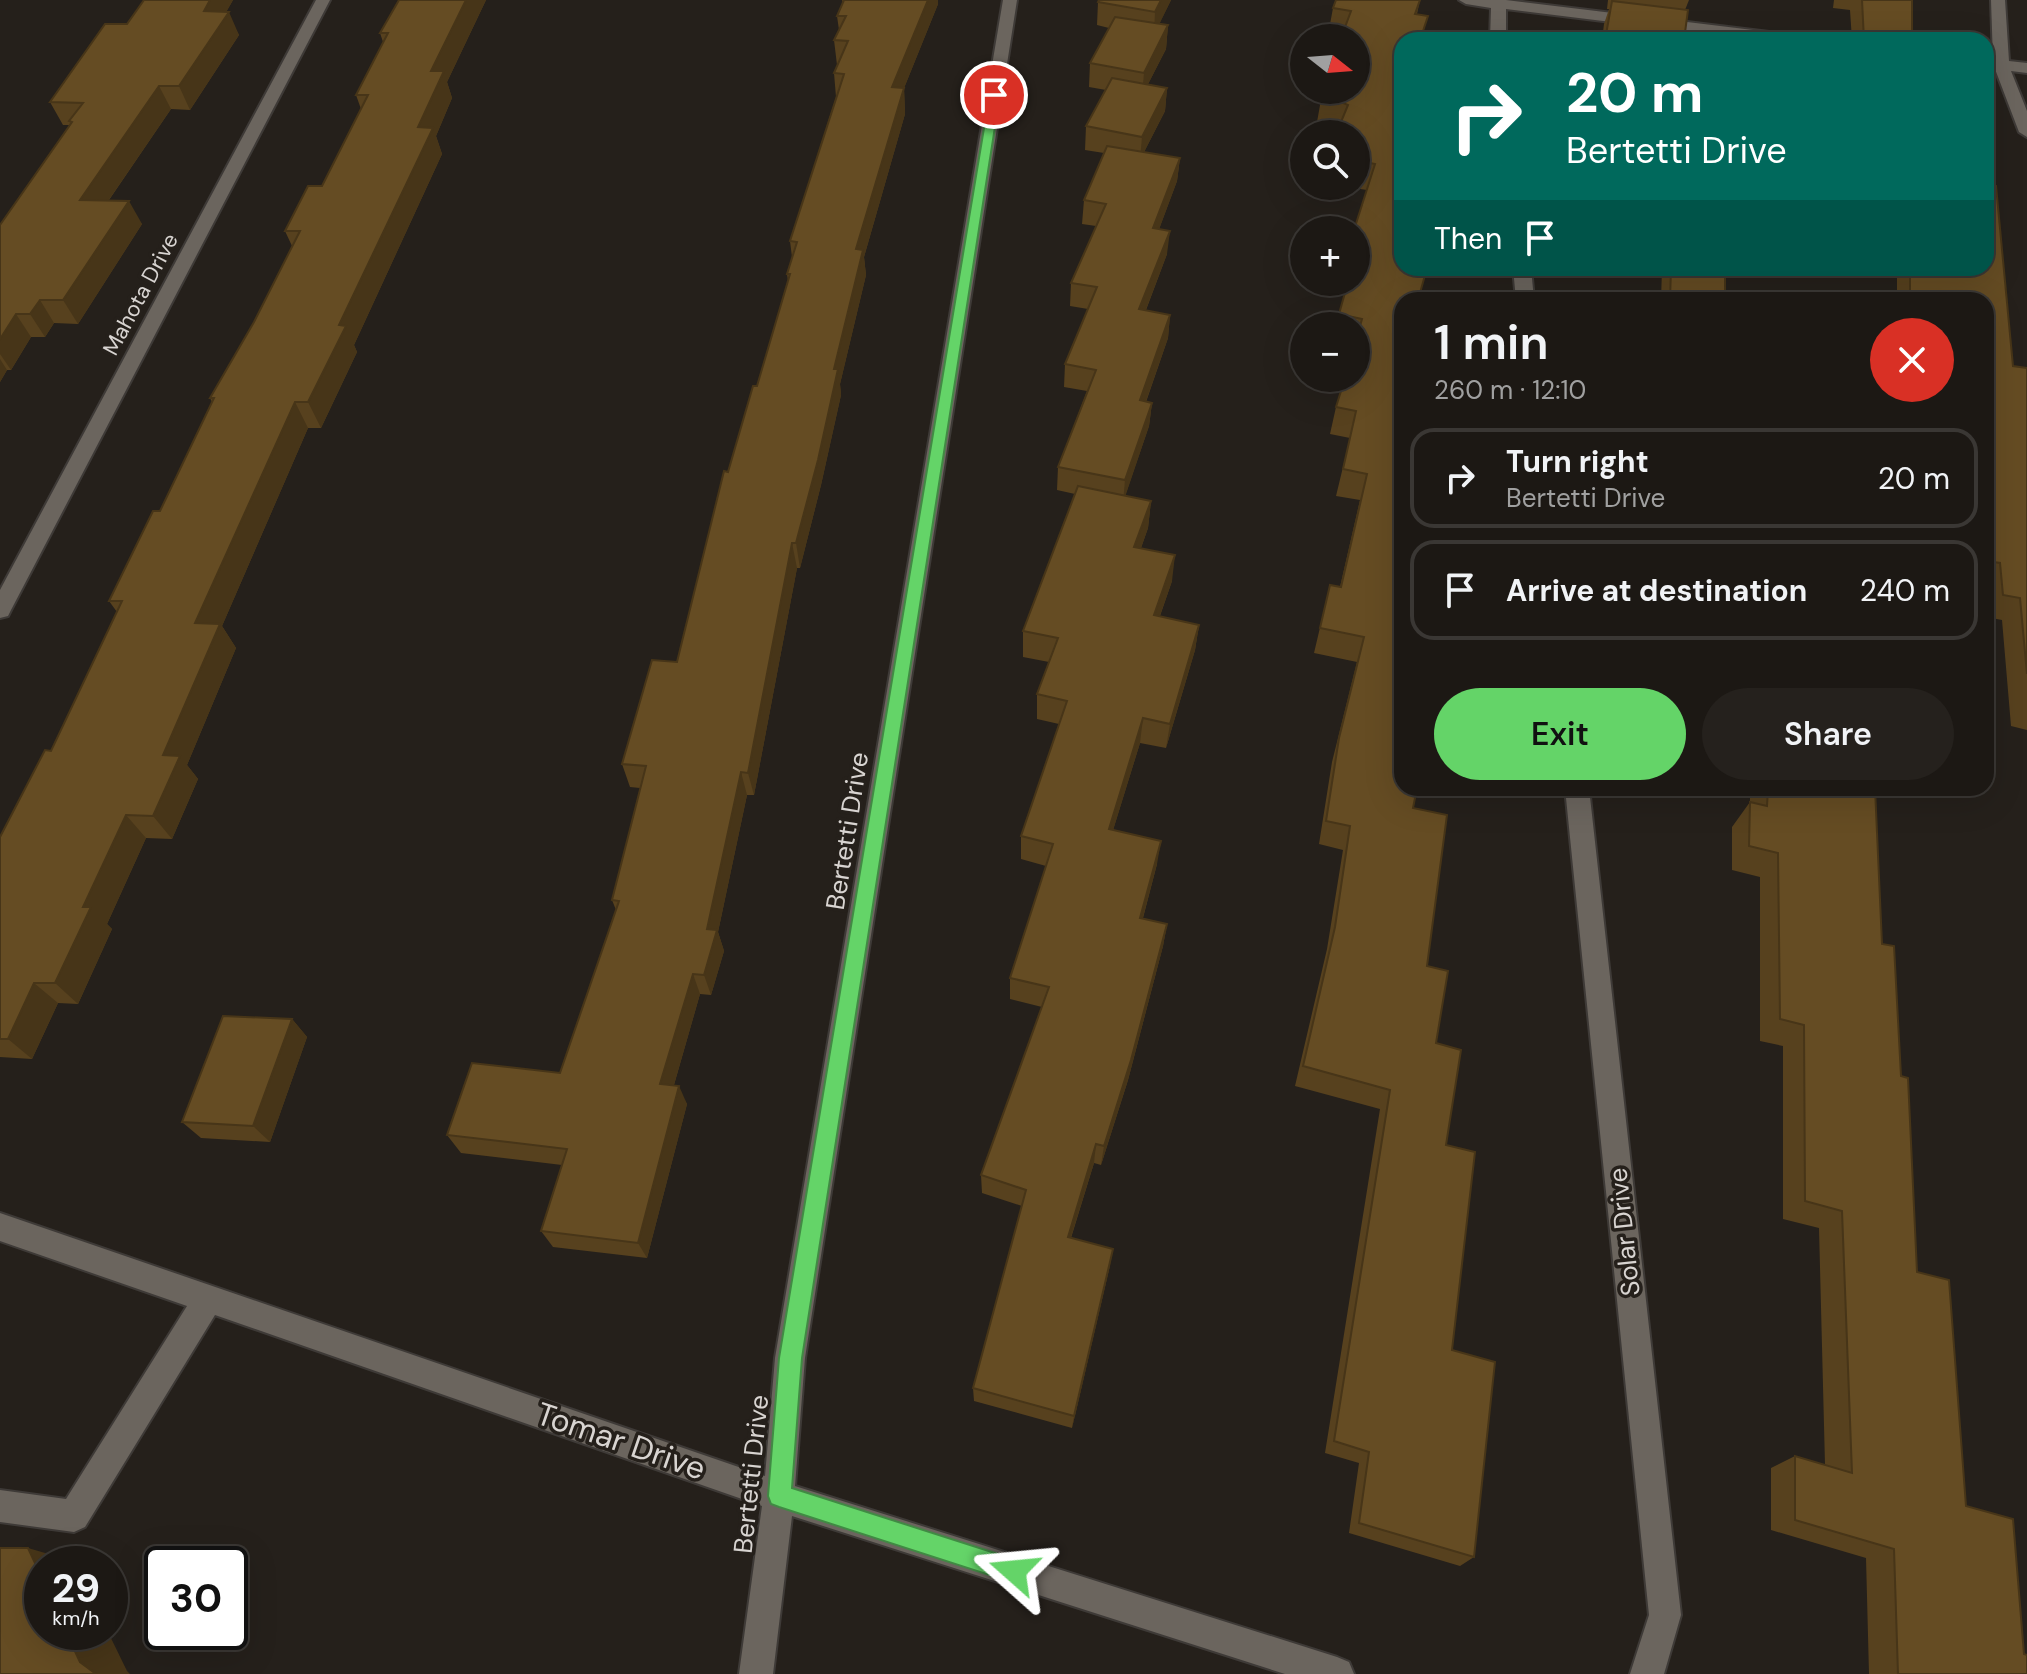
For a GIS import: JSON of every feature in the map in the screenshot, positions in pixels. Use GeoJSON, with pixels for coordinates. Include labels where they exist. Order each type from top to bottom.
{"type":"FeatureCollection","features":[{"type":"Feature","properties":{"kind":"street","name":"Mahota Drive"},"geometry":{"type":"LineString","coordinates":[[0,610],[323,0]]}},
{"type":"Feature","properties":{"kind":"street","name":"Bertetti Drive"},"geometry":{"type":"LineString","coordinates":[[756,1674],[779,1496],[790,1358],[1010,0]]}},
{"type":"Feature","properties":{"kind":"street"},"geometry":{"type":"LineString","coordinates":[[1466,0],[1732,32]]}},
{"type":"Feature","properties":{"kind":"street"},"geometry":{"type":"LineString","coordinates":[[1994,51],[1998,0]]}},
{"type":"Feature","properties":{"kind":"street"},"geometry":{"type":"LineString","coordinates":[[1498,2],[1498,32]]}},
{"type":"Feature","properties":{"kind":"street"},"geometry":{"type":"LineString","coordinates":[[1994,64],[2027,68]]}},
{"type":"Feature","properties":{"kind":"street"},"geometry":{"type":"LineString","coordinates":[[1994,66],[2027,132]]}},
{"type":"Feature","properties":{"kind":"street","name":"Solar Drive"},"geometry":{"type":"LineString","coordinates":[[1578,796],[1665,1615],[1647,1674]]}},
{"type":"Feature","properties":{"kind":"street","name":"Tomar Drive"},"geometry":{"type":"LineString","coordinates":[[0,1227],[779,1496],[1337,1674]]}},
{"type":"Feature","properties":{"kind":"street"},"geometry":{"type":"LineString","coordinates":[[0,1506],[74,1516],[208,1299]]}},
{"type":"Feature","properties":{"kind":"building"},"geometry":{"type":"Polygon","coordinates":[[[144,0],[210,0],[204,11],[229,12],[179,86],[159,86],[80,200],[129,201],[63,300],[40,300],[30,314],[16,314],[0,339],[0,225],[83,103],[50,102],[105,24],[127,24],[144,0]]]}},
{"type":"Feature","properties":{"kind":"building"},"geometry":{"type":"Polygon","coordinates":[[[399,0],[466,0],[431,71],[444,71],[418,127],[433,128],[339,325],[346,326],[308,402],[295,402],[195,623],[220,624],[163,755],[180,756],[153,816],[126,815],[83,907],[91,907],[55,983],[34,983],[8,1039],[0,1039],[0,837],[45,750],[51,751],[122,601],[109,601],[153,511],[160,511],[214,398],[210,398],[254,322],[300,231],[285,231],[308,186],[322,186],[368,95],[356,95],[388,33],[380,33],[399,0]]]}},
{"type":"Feature","properties":{"kind":"building"},"geometry":{"type":"Polygon","coordinates":[[[844,0],[928,0],[892,87],[904,88],[856,249],[863,250],[834,369],[838,369],[818,460],[796,543],[792,543],[748,773],[741,772],[707,929],[717,930],[704,975],[693,974],[660,1084],[679,1086],[638,1243],[541,1231],[567,1149],[447,1135],[472,1063],[560,1073],[619,901],[612,900],[646,766],[622,764],[652,660],[677,662],[724,471],[728,472],[753,386],[757,386],[790,274],[787,274],[797,242],[790,241],[844,74],[834,73],[848,41],[834,40],[846,16],[837,16],[844,0]]]}},
{"type":"Feature","properties":{"kind":"building"},"geometry":{"type":"Polygon","coordinates":[[[1099,0],[1161,0],[1155,12],[1099,0]]]}},
{"type":"Feature","properties":{"kind":"building"},"geometry":{"type":"Polygon","coordinates":[[[1336,0],[1420,0],[1415,14],[1428,16],[1423,32],[1394,32],[1394,276],[1425,276],[1420,292],[1394,292],[1394,796],[1415,796],[1413,808],[1447,815],[1427,966],[1448,971],[1436,1043],[1461,1050],[1446,1145],[1475,1152],[1452,1350],[1495,1362],[1474,1557],[1359,1523],[1369,1452],[1334,1441],[1390,1090],[1303,1066],[1335,927],[1350,826],[1326,821],[1339,738],[1364,637],[1320,628],[1330,585],[1341,587],[1367,474],[1343,469],[1356,411],[1336,407],[1341,392],[1370,392],[1370,312],[1340,312],[1344,296],[1370,296],[1370,216],[1358,216],[1364,200],[1370,200],[1370,180],[1375,164],[1370,163],[1370,120],[1342,120],[1348,105],[1346,104],[1370,104],[1370,24],[1346,24],[1351,11],[1333,8],[1336,0]]]}},
{"type":"Feature","properties":{"kind":"building"},"geometry":{"type":"Polygon","coordinates":[[[1862,0],[1912,0],[1912,32],[1864,32],[1862,0]]]}},
{"type":"Feature","properties":{"kind":"building"},"geometry":{"type":"Polygon","coordinates":[[[1612,1],[1688,10],[1685,32],[1606,32],[1612,1]]]}},
{"type":"Feature","properties":{"kind":"building"},"geometry":{"type":"Polygon","coordinates":[[[1115,17],[1168,25],[1144,73],[1090,63],[1115,17]]]}},
{"type":"Feature","properties":{"kind":"building"},"geometry":{"type":"Polygon","coordinates":[[[1112,78],[1167,88],[1142,137],[1086,126],[1112,78]]]}},
{"type":"Feature","properties":{"kind":"building"},"geometry":{"type":"Polygon","coordinates":[[[1107,146],[1180,158],[1153,228],[1170,231],[1139,309],[1170,315],[1140,400],[1152,403],[1125,480],[1058,467],[1096,370],[1065,364],[1097,287],[1071,283],[1106,204],[1084,200],[1107,146]]]}},
{"type":"Feature","properties":{"kind":"building"},"geometry":{"type":"Polygon","coordinates":[[[1996,186],[2013,366],[2027,368],[2027,674],[2020,598],[2003,595],[2000,563],[1994,562],[1994,292],[1910,292],[1910,276],[1994,276],[1996,186]]]}},
{"type":"Feature","properties":{"kind":"building"},"geometry":{"type":"Polygon","coordinates":[[[1671,276],[1725,276],[1725,292],[1670,292],[1671,276]]]}},
{"type":"Feature","properties":{"kind":"building"},"geometry":{"type":"Polygon","coordinates":[[[1078,486],[1151,501],[1134,547],[1175,555],[1154,615],[1199,625],[1170,724],[1143,718],[1109,829],[1161,841],[1140,918],[1167,924],[1131,1060],[1104,1146],[1096,1144],[1068,1237],[1113,1249],[1074,1416],[973,1388],[1026,1190],[981,1175],[1049,987],[1010,978],[1053,844],[1021,836],[1067,701],[1037,694],[1058,638],[1023,631],[1078,486]]]}},
{"type":"Feature","properties":{"kind":"building"},"geometry":{"type":"Polygon","coordinates":[[[1768,796],[1875,796],[1882,944],[1894,946],[1901,1076],[1908,1078],[1917,1272],[1949,1280],[1966,1506],[2013,1519],[2027,1674],[1898,1674],[1894,1549],[1795,1520],[1795,1456],[1852,1473],[1842,1211],[1805,1201],[1804,1025],[1780,1019],[1778,853],[1749,846],[1750,802],[1767,806],[1768,796]]]}},
{"type":"Feature","properties":{"kind":"building"},"geometry":{"type":"Polygon","coordinates":[[[223,1016],[292,1019],[253,1126],[182,1122],[223,1016]]]}},
{"type":"Feature","properties":{"kind":"building"},"geometry":{"type":"Polygon","coordinates":[[[0,1548],[24,1548],[24,1650],[74,1650],[80,1662],[96,1674],[0,1674],[0,1548]]]}},
{"type":"Feature","properties":{"kind":"route"},"geometry":{"type":"LineString","coordinates":[[994,95],[790,1358],[779,1496],[1014,1571]]}}]}
